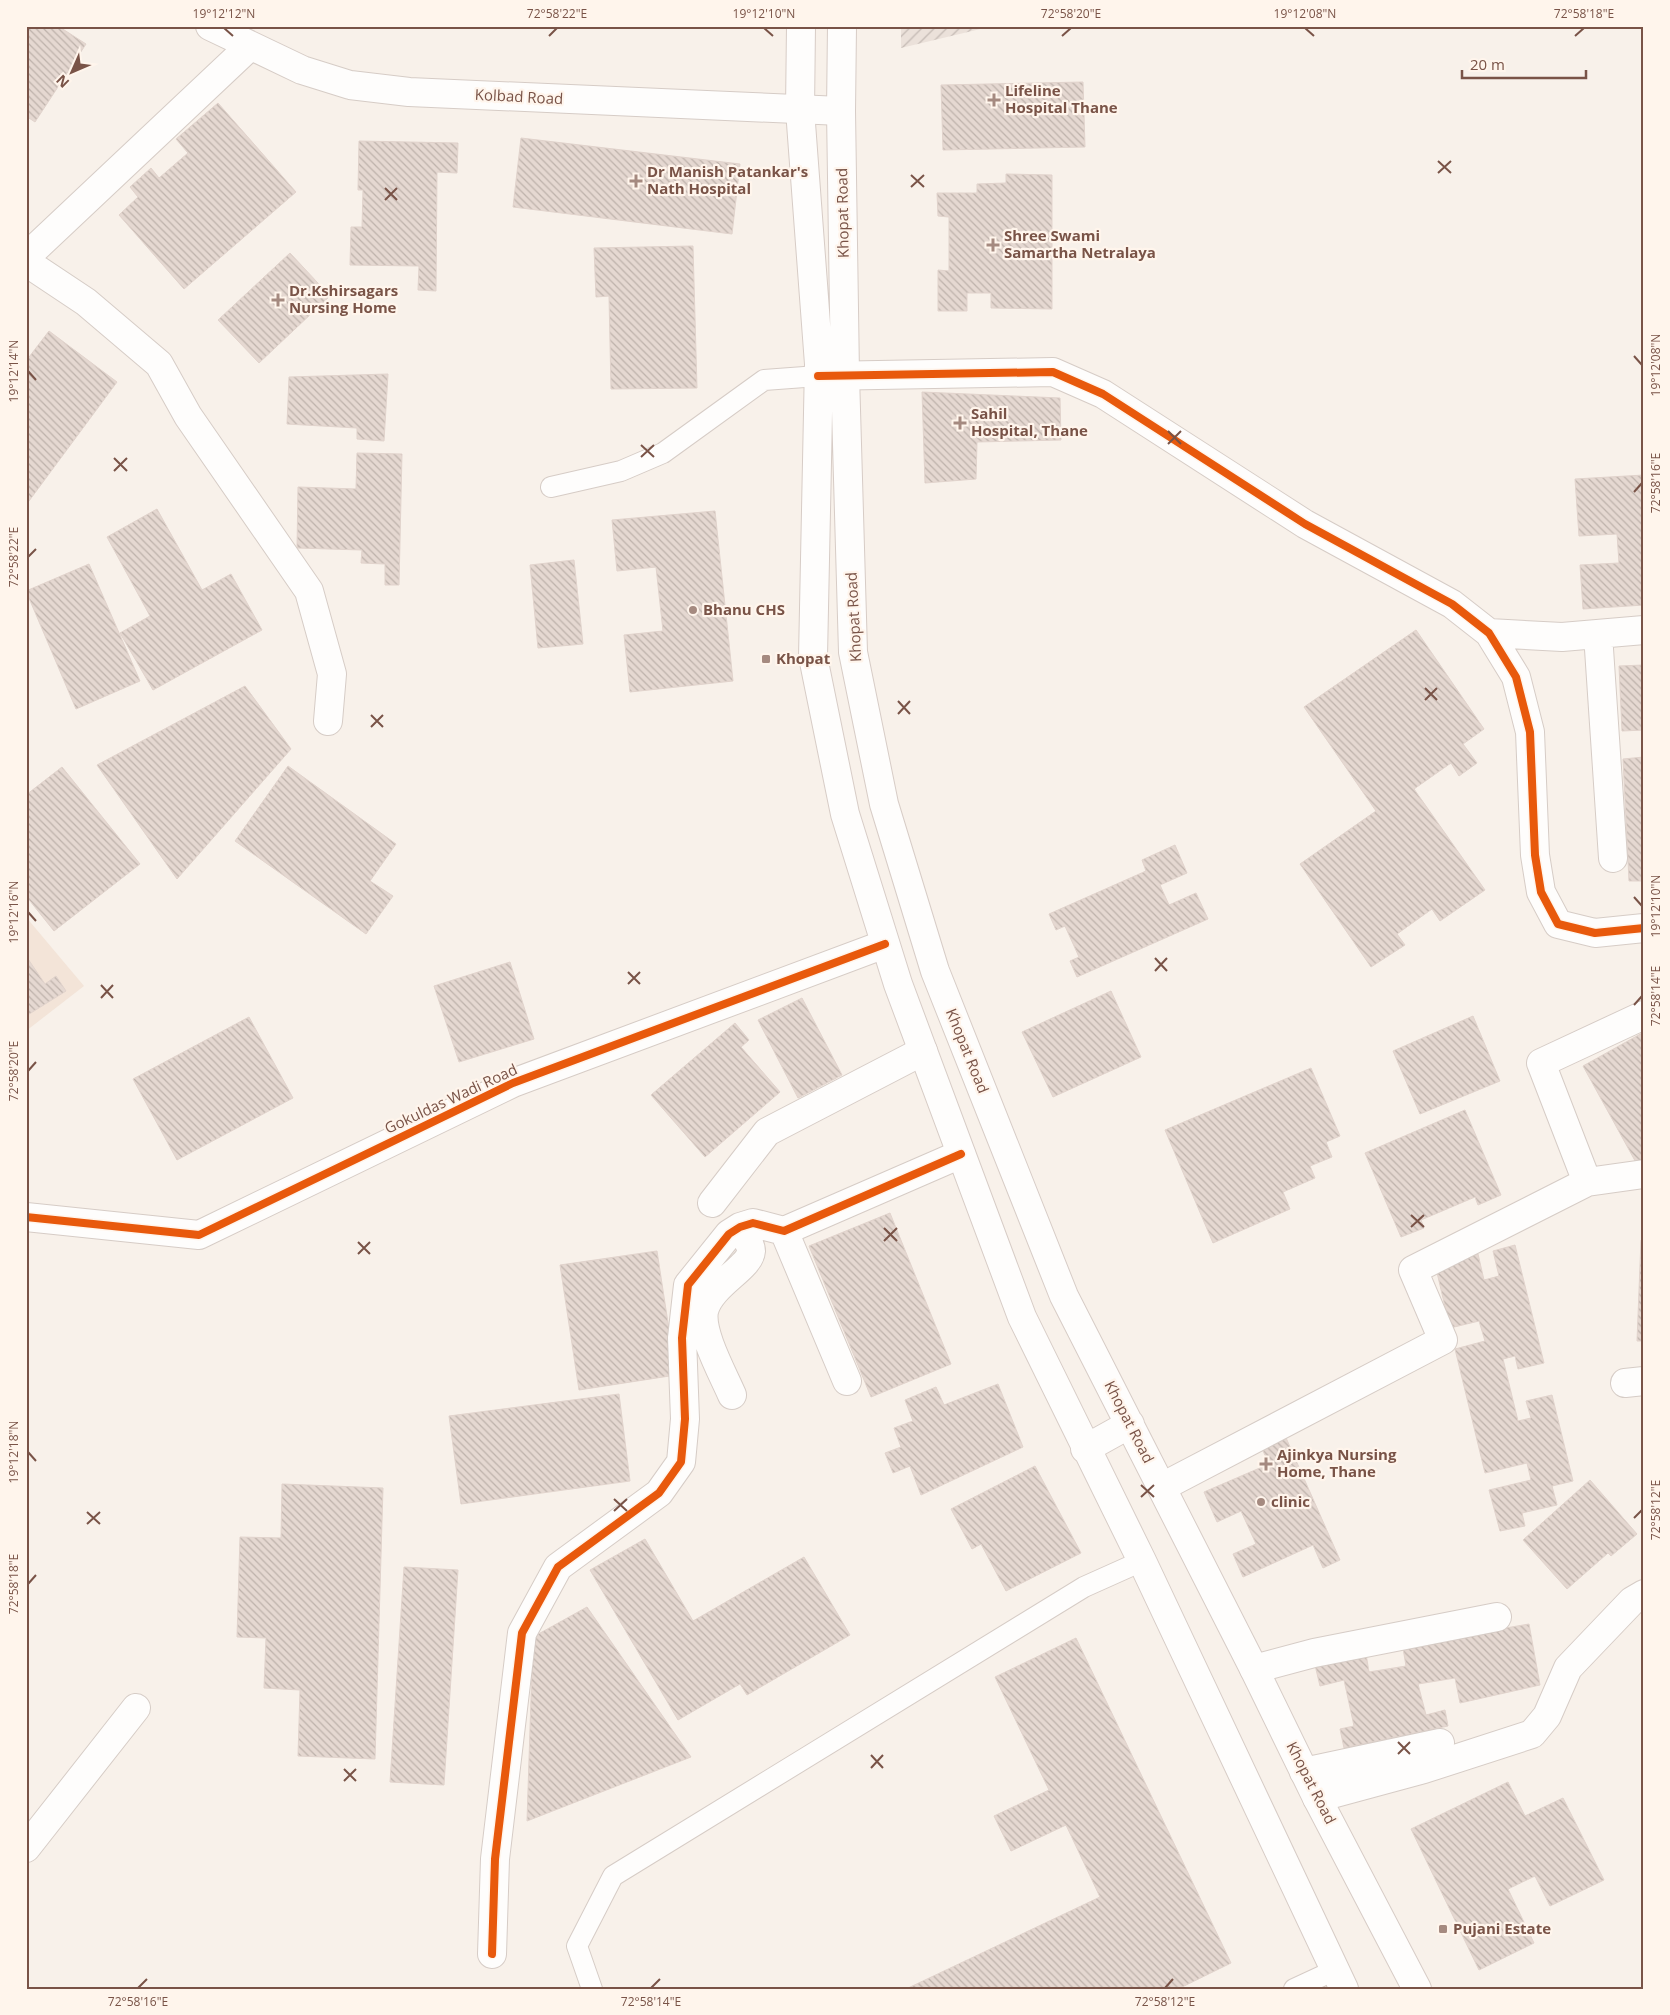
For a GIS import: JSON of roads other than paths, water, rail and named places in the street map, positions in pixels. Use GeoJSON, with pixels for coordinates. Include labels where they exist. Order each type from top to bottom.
{"type":"FeatureCollection","features":[{"type":"Feature","properties":{"kind":"street","name":"Kolbad Road"},"geometry":{"type":"LineString","coordinates":[[210,26],[302,70],[342,82],[389,90],[841,111]]}},
{"type":"Feature","properties":{"kind":"street"},"geometry":{"type":"LineString","coordinates":[[800,26],[800,110],[818,376],[813,657],[845,814],[885,944],[1022,1317],[1085,1449],[1142,1561],[1339,1979]]}},
{"type":"Feature","properties":{"kind":"street","name":"Khopat Road"},"geometry":{"type":"LineString","coordinates":[[842,26],[841,111],[845,375],[853,652],[884,804],[939,980],[1064,1296],[1254,1669],[1317,1798],[1417,1989]]}},
{"type":"Feature","properties":{"kind":"street"},"geometry":{"type":"LineString","coordinates":[[26,257],[250,46]]}},
{"type":"Feature","properties":{"kind":"street"},"geometry":{"type":"LineString","coordinates":[[26,262],[86,302],[160,364],[188,416],[309,591],[332,674],[328,721]]}},
{"type":"Feature","properties":{"kind":"street"},"geometry":{"type":"LineString","coordinates":[[818,376],[1053,372],[1103,394],[1305,524],[1452,604],[1490,633],[1516,677],[1530,732],[1535,855],[1541,892],[1558,924],[1595,933],[1644,928]]}},
{"type":"Feature","properties":{"kind":"street"},"geometry":{"type":"LineString","coordinates":[[1490,633],[1562,637],[1644,630]]}},
{"type":"Feature","properties":{"kind":"street"},"geometry":{"type":"LineString","coordinates":[[1598,634],[1613,858]]}},
{"type":"Feature","properties":{"kind":"street","name":"Gokuldas Wadi Road"},"geometry":{"type":"LineString","coordinates":[[26,1216],[199,1235],[513,1083],[885,944]]}},
{"type":"Feature","properties":{"kind":"street"},"geometry":{"type":"LineString","coordinates":[[1587,1182],[1541,1063],[1644,1015]]}},
{"type":"Feature","properties":{"kind":"street"},"geometry":{"type":"LineString","coordinates":[[712,1203],[767,1132],[923,1051]]}},
{"type":"Feature","properties":{"kind":"street"},"geometry":{"type":"LineString","coordinates":[[492,1954],[495,1858],[522,1633],[558,1567],[659,1493],[681,1462],[686,1419],[682,1338],[688,1285],[729,1234],[740,1227],[753,1222],[784,1231],[961,1154]]}},
{"type":"Feature","properties":{"kind":"street"},"geometry":{"type":"LineString","coordinates":[[1162,1487],[1443,1340],[1414,1270],[1587,1182],[1644,1174]]}},
{"type":"Feature","properties":{"kind":"street"},"geometry":{"type":"LineString","coordinates":[[732,1395],[705,1330],[704,1312],[710,1296],[749,1259],[751,1250],[740,1227]]}},
{"type":"Feature","properties":{"kind":"street"},"geometry":{"type":"LineString","coordinates":[[784,1231],[847,1381]]}},
{"type":"Feature","properties":{"kind":"street"},"geometry":{"type":"LineString","coordinates":[[1085,1449],[1130,1424]]}},
{"type":"Feature","properties":{"kind":"street"},"geometry":{"type":"LineString","coordinates":[[1317,1798],[1424,1769],[1532,1734],[1547,1716],[1568,1668],[1632,1601],[1644,1594]]}},
{"type":"Feature","properties":{"kind":"street"},"geometry":{"type":"LineString","coordinates":[[1254,1669],[1314,1653],[1498,1617]]}},
{"type":"Feature","properties":{"kind":"street"},"geometry":{"type":"LineString","coordinates":[[26,1848],[136,1708]]}},
{"type":"Feature","properties":{"kind":"street"},"geometry":{"type":"LineString","coordinates":[[1304,1772],[1440,1743]]}},
{"type":"Feature","properties":{"kind":"lane"},"geometry":{"type":"LineString","coordinates":[[551,488],[621,471],[663,453],[764,380],[818,376]]}},
{"type":"Feature","properties":{"kind":"lane"},"geometry":{"type":"LineString","coordinates":[[592,1989],[577,1946],[613,1876],[1084,1587],[1142,1561]]}},
{"type":"Feature","properties":{"kind":"lane"},"geometry":{"type":"LineString","coordinates":[[1294,1989],[1339,1979]]}},
{"type":"Feature","properties":{"kind":"place","name":"Lifeline Hospital Thane"},"geometry":{"type":"Point","coordinates":[994,100]}},
{"type":"Feature","properties":{"kind":"place","name":"Dr Manish Patankar's Nath Hospital"},"geometry":{"type":"Point","coordinates":[636,181]}},
{"type":"Feature","properties":{"kind":"place","name":"Shree Swami Samartha Netralaya"},"geometry":{"type":"Point","coordinates":[993,245]}},
{"type":"Feature","properties":{"kind":"place","name":"Dr.Kshirsagars Nursing Home"},"geometry":{"type":"Point","coordinates":[278,300]}},
{"type":"Feature","properties":{"kind":"place","name":"Sahil Hospital, Thane"},"geometry":{"type":"Point","coordinates":[960,423]}},
{"type":"Feature","properties":{"kind":"place","name":"Bhanu CHS"},"geometry":{"type":"Point","coordinates":[693,610]}},
{"type":"Feature","properties":{"kind":"place","name":"Khopat"},"geometry":{"type":"Point","coordinates":[766,659]}},
{"type":"Feature","properties":{"kind":"place","name":"Ajinkya Nursing Home, Thane"},"geometry":{"type":"Point","coordinates":[1266,1464]}},
{"type":"Feature","properties":{"kind":"place","name":"clinic"},"geometry":{"type":"Point","coordinates":[1261,1502]}},
{"type":"Feature","properties":{"kind":"place","name":"Pujani Estate"},"geometry":{"type":"Point","coordinates":[1443,1929]}}]}
